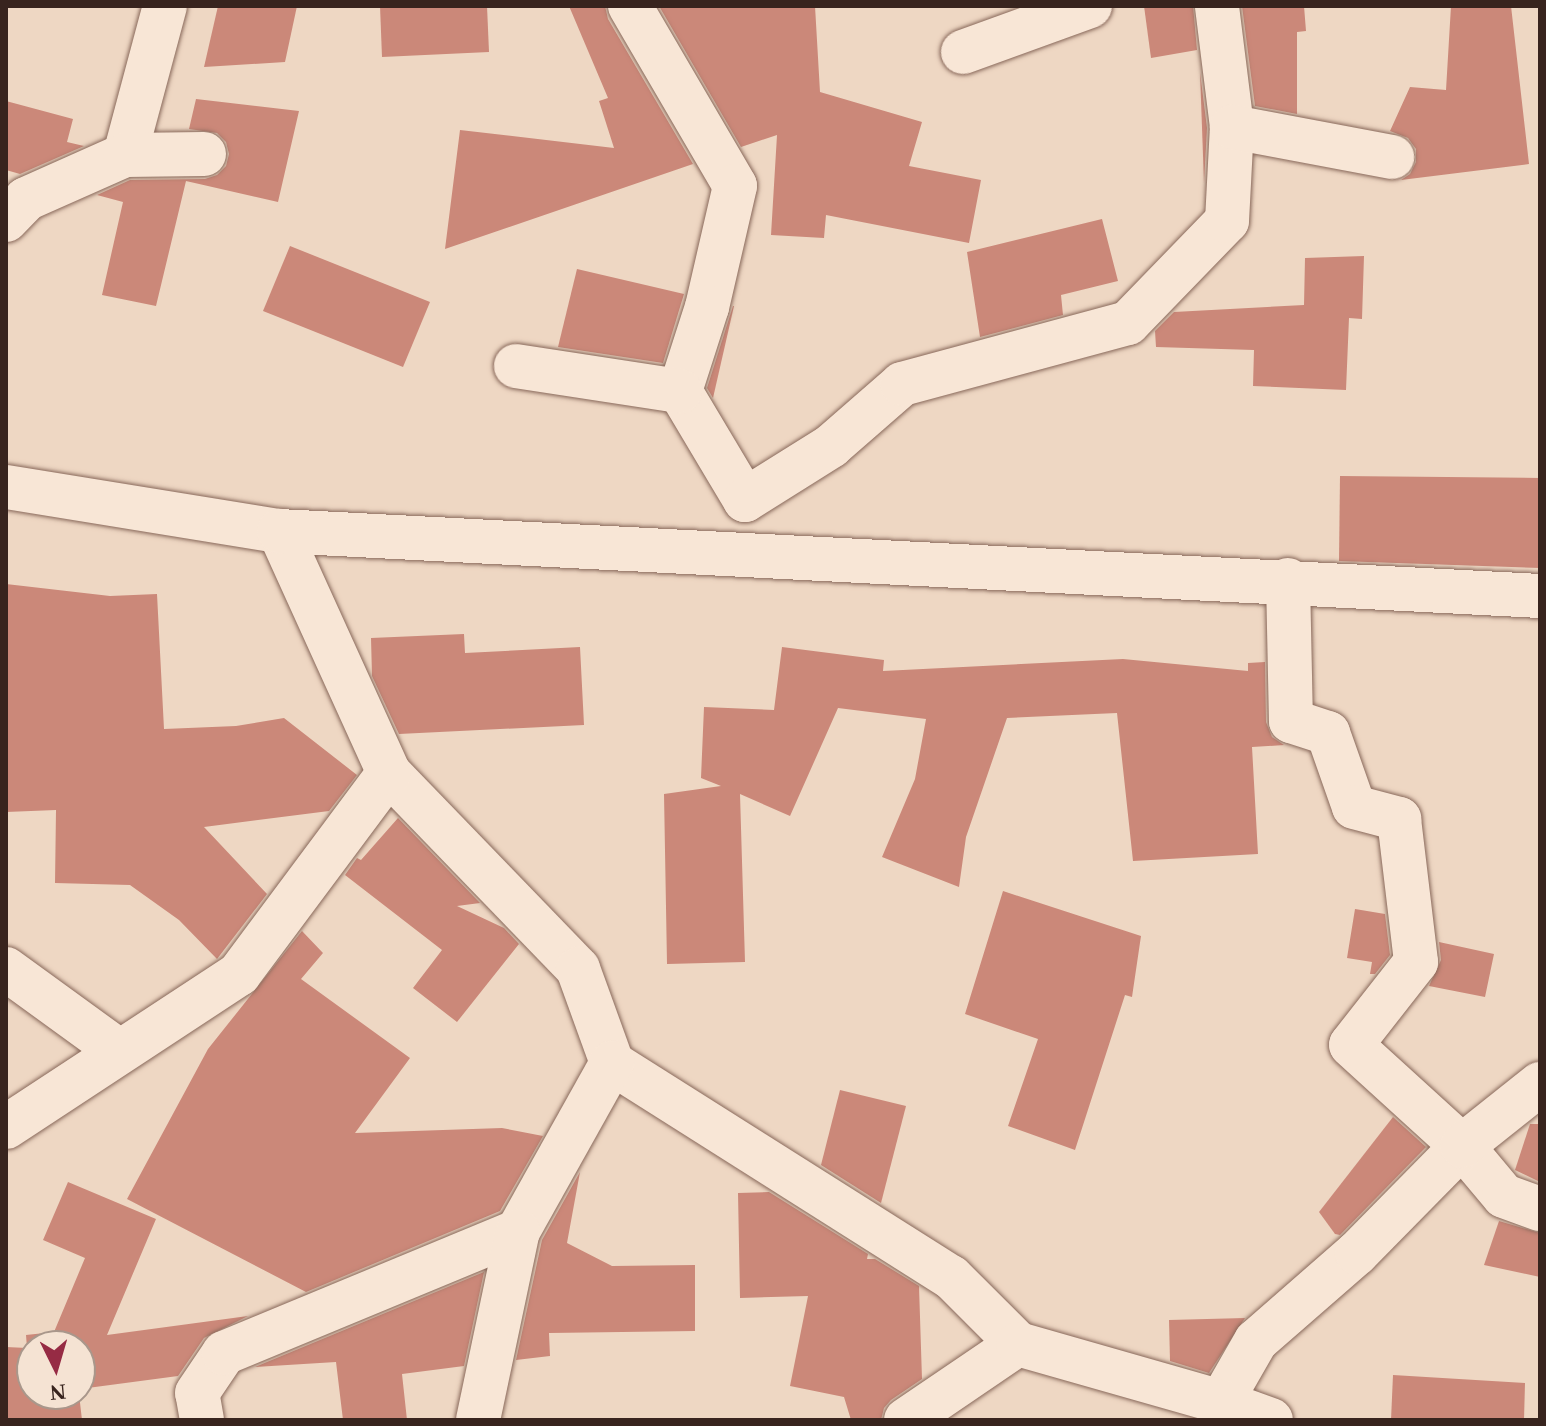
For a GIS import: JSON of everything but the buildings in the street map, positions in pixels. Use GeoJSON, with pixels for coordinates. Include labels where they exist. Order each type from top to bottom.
{"type":"FeatureCollection","features":[{"type":"Feature","properties":{"kind":"street"},"geometry":{"type":"LineString","coordinates":[[125,155],[165,6]]}},
{"type":"Feature","properties":{"kind":"street"},"geometry":{"type":"LineString","coordinates":[[630,6],[735,186],[707,307],[680,391],[745,500],[831,446],[902,384],[1128,323],[1227,221],[1232,127],[1217,6]]}},
{"type":"Feature","properties":{"kind":"street"},"geometry":{"type":"LineString","coordinates":[[963,52],[1090,6]]}},
{"type":"Feature","properties":{"kind":"street"},"geometry":{"type":"LineString","coordinates":[[1232,127],[1392,157]]}},
{"type":"Feature","properties":{"kind":"street"},"geometry":{"type":"LineString","coordinates":[[6,220],[26,199],[125,155],[204,154]]}},
{"type":"Feature","properties":{"kind":"street"},"geometry":{"type":"LineString","coordinates":[[516,366],[680,391]]}},
{"type":"Feature","properties":{"kind":"street"},"geometry":{"type":"LineString","coordinates":[[6,487],[279,531],[1288,580],[1540,596]]}},
{"type":"Feature","properties":{"kind":"street"},"geometry":{"type":"LineString","coordinates":[[279,531],[389,773],[578,969],[612,1063],[951,1277],[1018,1344],[1221,1402],[1271,1420]]}},
{"type":"Feature","properties":{"kind":"street"},"geometry":{"type":"LineString","coordinates":[[1288,580],[1291,721],[1328,733],[1354,807],[1399,819],[1416,962],[1351,1045],[1462,1146],[1504,1196],[1540,1209]]}},
{"type":"Feature","properties":{"kind":"street"},"geometry":{"type":"LineString","coordinates":[[6,1127],[239,974],[389,773]]}},
{"type":"Feature","properties":{"kind":"street"},"geometry":{"type":"LineString","coordinates":[[6,969],[119,1051]]}},
{"type":"Feature","properties":{"kind":"street"},"geometry":{"type":"LineString","coordinates":[[478,1420],[518,1231],[612,1063]]}},
{"type":"Feature","properties":{"kind":"street"},"geometry":{"type":"LineString","coordinates":[[1221,1402],[1256,1341],[1357,1253],[1462,1146],[1540,1084]]}},
{"type":"Feature","properties":{"kind":"street"},"geometry":{"type":"LineString","coordinates":[[202,1420],[197,1393],[224,1353],[518,1231]]}},
{"type":"Feature","properties":{"kind":"street"},"geometry":{"type":"LineString","coordinates":[[906,1420],[1018,1344]]}}]}
